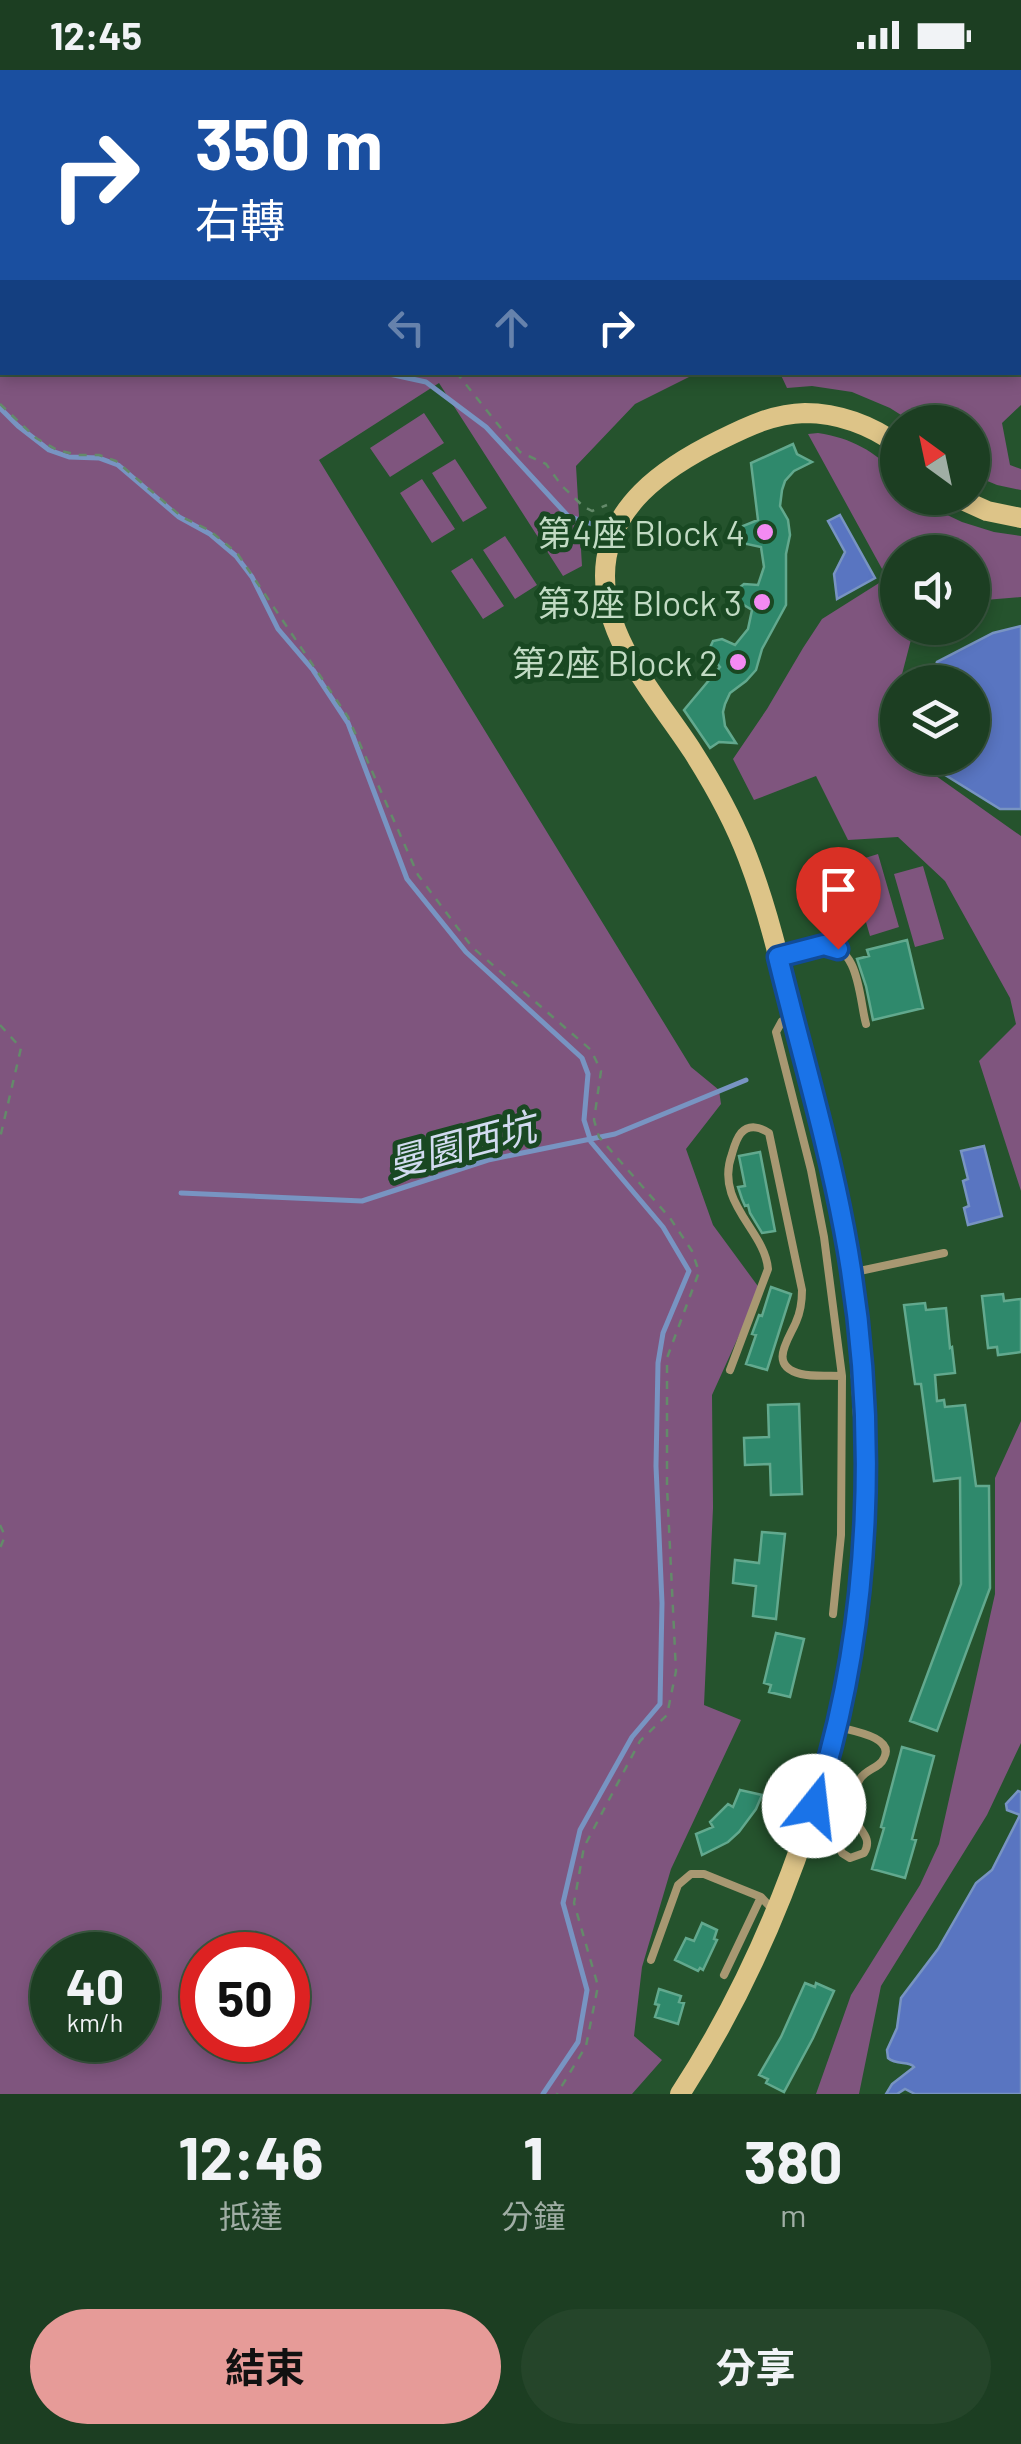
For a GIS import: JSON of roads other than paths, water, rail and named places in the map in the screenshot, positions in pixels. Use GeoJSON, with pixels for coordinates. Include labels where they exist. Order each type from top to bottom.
{"type":"FeatureCollection","features":[{"type":"Feature","properties":{"kind":"main road"},"geometry":{"type":"LineString","coordinates":[[680,2094],[736,1994],[767,1904],[812,1813],[854,1631],[865,1532],[852,1376],[851,1273],[835,1187],[778,957],[753,872],[731,819],[619,634],[606,593],[605,573],[609,546],[626,510],[658,476],[693,453],[762,420],[803,413],[835,416],[880,434]]}},
{"type":"Feature","properties":{"kind":"main road"},"geometry":{"type":"LineString","coordinates":[[990,512],[1021,518]]}},
{"type":"Feature","properties":{"kind":"lane"},"geometry":{"type":"LineString","coordinates":[[778,957],[824,945],[838,949],[849,959],[858,982],[865,1020]]}},
{"type":"Feature","properties":{"kind":"lane"},"geometry":{"type":"LineString","coordinates":[[793,1018],[782,1021],[776,1032],[811,1170],[852,1376],[834,1614]]}},
{"type":"Feature","properties":{"kind":"lane"},"geometry":{"type":"LineString","coordinates":[[730,1370],[768,1263],[739,1212],[726,1175],[738,1137],[752,1127],[769,1133],[800,1273],[801,1306],[783,1345],[785,1362],[798,1374],[852,1376]]}},
{"type":"Feature","properties":{"kind":"lane"},"geometry":{"type":"LineString","coordinates":[[851,1273],[944,1253]]}},
{"type":"Feature","properties":{"kind":"lane"},"geometry":{"type":"LineString","coordinates":[[835,1726],[879,1740],[886,1748],[882,1762],[858,1783],[839,1839],[842,1853],[850,1858],[864,1854],[868,1845],[856,1822]]}},
{"type":"Feature","properties":{"kind":"lane"},"geometry":{"type":"LineString","coordinates":[[650,1960],[678,1885],[685,1876],[704,1874],[767,1904],[724,1975]]}},
{"type":"Feature","properties":{"kind":"water"},"geometry":{"type":"Polygon","coordinates":[[[840,515],[875,578],[837,599],[834,574],[845,552],[828,521],[840,515]]]}},
{"type":"Feature","properties":{"kind":"water"},"geometry":{"type":"Polygon","coordinates":[[[1021,626],[1021,809],[1000,809],[945,775],[990,775],[990,665],[936,665],[970,645],[990,645],[993,633],[1021,626]]]}},
{"type":"Feature","properties":{"kind":"water"},"geometry":{"type":"Polygon","coordinates":[[[984,1146],[1002,1216],[968,1225],[964,1208],[969,1206],[963,1181],[968,1179],[961,1151],[984,1146]]]}},
{"type":"Feature","properties":{"kind":"water"},"geometry":{"type":"Polygon","coordinates":[[[1021,1792],[1021,2094],[915,2094],[905,2089],[886,2094],[892,2084],[914,2067],[888,2058],[901,1998],[938,1949],[976,1883],[992,1870],[1020,1815],[1007,1810],[1006,1804],[1021,1792]]]}},
{"type":"Feature","properties":{"kind":"waterway"},"geometry":{"type":"LineString","coordinates":[[394,375],[426,382],[486,427],[568,516],[607,529]]}},
{"type":"Feature","properties":{"kind":"waterway"},"geometry":{"type":"LineString","coordinates":[[0,408],[49,450],[118,465],[179,517],[210,534],[236,556],[252,577],[278,629],[313,670],[348,723],[407,879],[466,952],[582,1058],[588,1074],[584,1120],[591,1142],[663,1227],[689,1271],[663,1333],[658,1363],[660,1704],[632,1737],[580,1830],[563,1903],[587,1990],[578,2042],[543,2094]]}},
{"type":"Feature","properties":{"kind":"waterway","name":"曼園西坑"},"geometry":{"type":"LineString","coordinates":[[181,1193],[362,1201],[488,1160],[615,1134],[746,1080]]}},
{"type":"Feature","properties":{"kind":"place","name":"第4座 Block 4"},"geometry":{"type":"Point","coordinates":[765,532]}},
{"type":"Feature","properties":{"kind":"place","name":"第3座 Block 3"},"geometry":{"type":"Point","coordinates":[762,602]}},
{"type":"Feature","properties":{"kind":"place","name":"第2座 Block 2"},"geometry":{"type":"Point","coordinates":[738,662]}}]}
